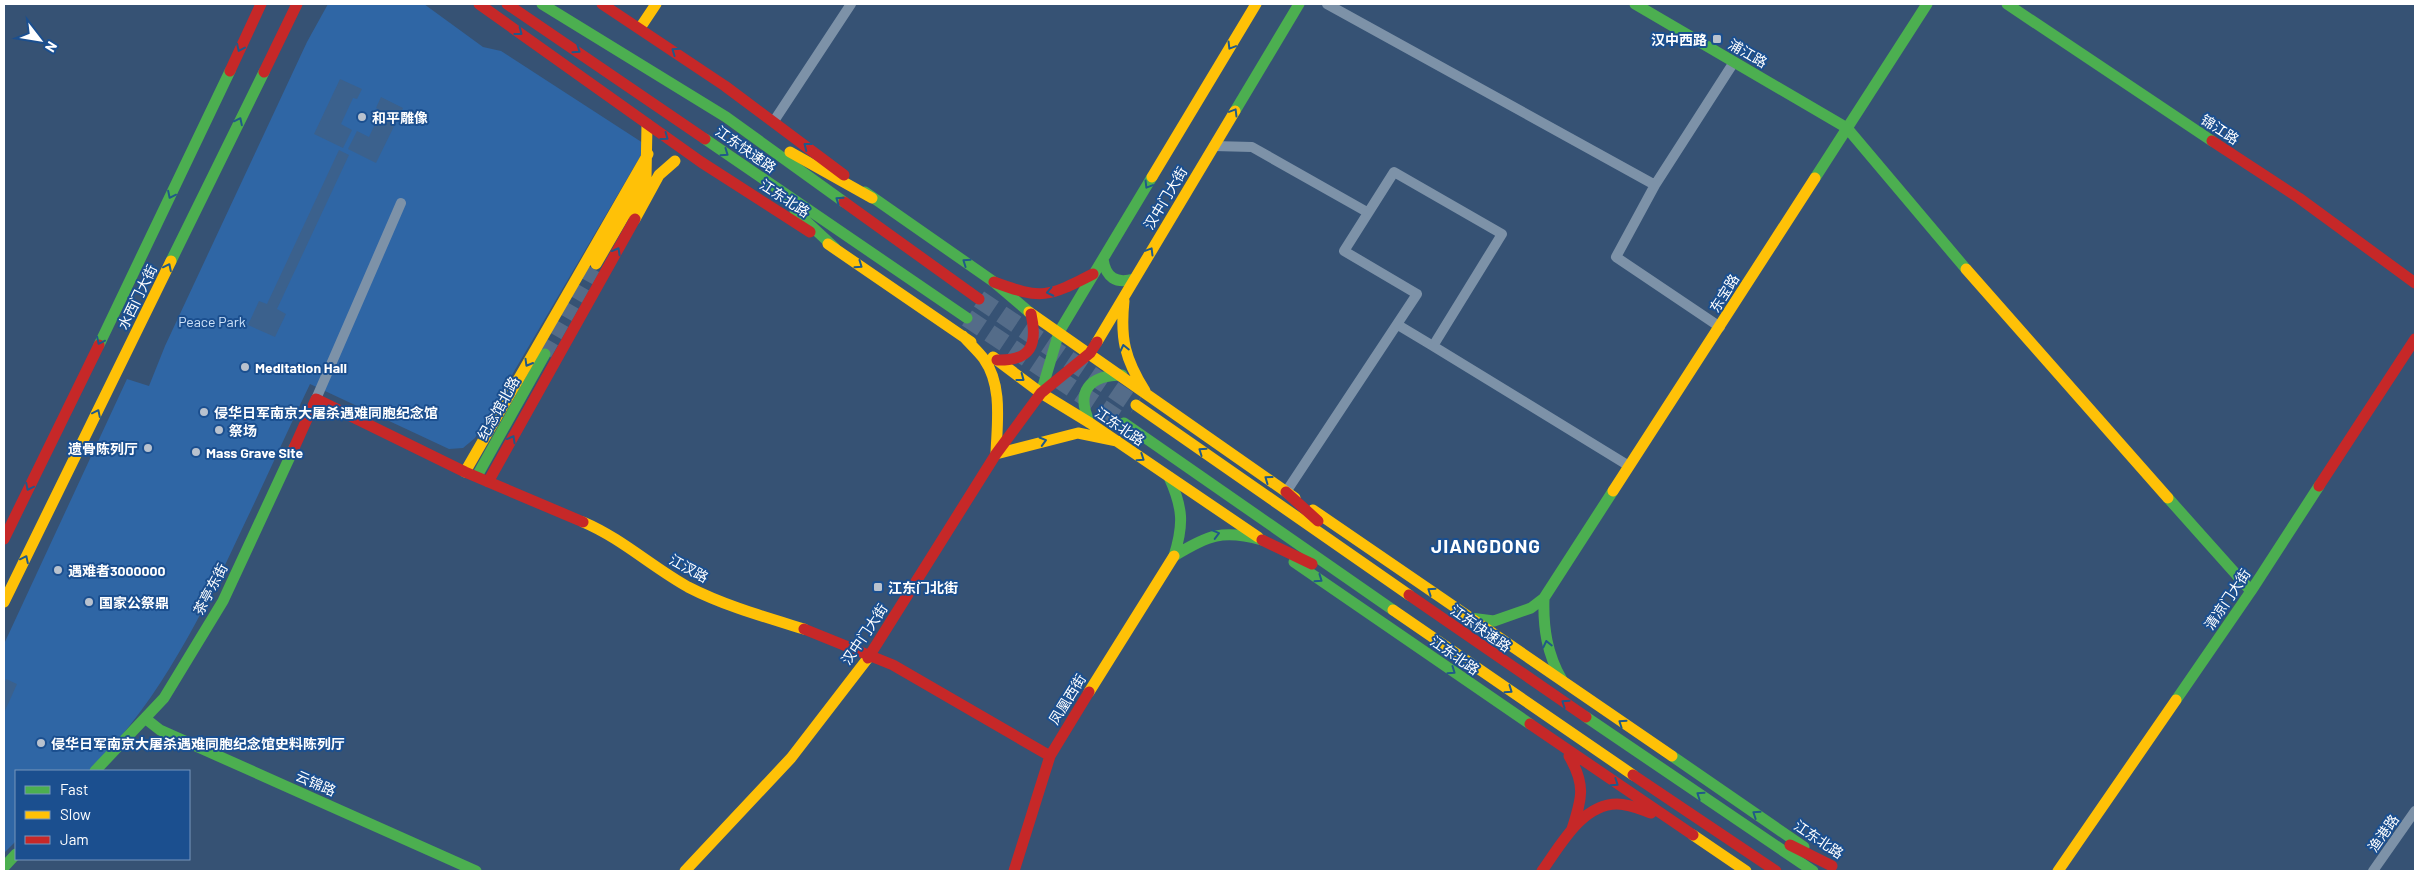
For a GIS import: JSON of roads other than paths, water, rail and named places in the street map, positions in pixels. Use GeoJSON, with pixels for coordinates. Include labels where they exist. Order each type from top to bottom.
{"type":"FeatureCollection","features":[{"type":"Feature","properties":{"kind":"main road","name":"水西门大街"},"geometry":{"type":"LineString","coordinates":[[4,538],[184,170],[261,4]]}},
{"type":"Feature","properties":{"kind":"main road","name":"水西门大街"},"geometry":{"type":"LineString","coordinates":[[4,602],[297,4]]}},
{"type":"Feature","properties":{"kind":"main road","name":"江东北路"},"geometry":{"type":"LineString","coordinates":[[479,4],[701,162],[835,248],[963,336],[1041,393],[1090,423],[1566,750],[1746,871]]}},
{"type":"Feature","properties":{"kind":"main road","name":"江东快速路"},"geometry":{"type":"LineString","coordinates":[[508,4],[967,318]]}},
{"type":"Feature","properties":{"kind":"main road","name":"江东快速路"},"geometry":{"type":"LineString","coordinates":[[542,4],[726,117],[979,299]]}},
{"type":"Feature","properties":{"kind":"main road","name":"江东北路"},"geometry":{"type":"LineString","coordinates":[[602,4],[640,28],[774,121],[872,198],[994,282],[1032,314],[1122,375],[1286,492],[1566,686],[1836,868]]}},
{"type":"Feature","properties":{"kind":"main road"},"geometry":{"type":"LineString","coordinates":[[640,28],[656,4]]}},
{"type":"Feature","properties":{"kind":"main road","name":"汉中门大街"},"geometry":{"type":"LineString","coordinates":[[1041,393],[1059,332],[1256,4]]}},
{"type":"Feature","properties":{"kind":"main road","name":"汉中门大街"},"geometry":{"type":"LineString","coordinates":[[685,871],[791,758],[871,655],[996,454],[1041,393],[1090,353],[1299,4]]}},
{"type":"Feature","properties":{"kind":"main road","name":"浦江路"},"geometry":{"type":"LineString","coordinates":[[1635,4],[1847,128],[1985,290],[2251,591]]}},
{"type":"Feature","properties":{"kind":"main road","name":"东宝路"},"geometry":{"type":"LineString","coordinates":[[1544,598],[1927,4]]}},
{"type":"Feature","properties":{"kind":"main road","name":"锦江路"},"geometry":{"type":"LineString","coordinates":[[2006,4],[2125,85],[2299,198],[2415,283]]}},
{"type":"Feature","properties":{"kind":"main road"},"geometry":{"type":"LineString","coordinates":[[726,117],[872,198]]}},
{"type":"Feature","properties":{"kind":"main road"},"geometry":{"type":"LineString","coordinates":[[596,264],[646,178],[648,154],[647,124]]}},
{"type":"Feature","properties":{"kind":"main road"},"geometry":{"type":"LineString","coordinates":[[465,472],[648,154]]}},
{"type":"Feature","properties":{"kind":"main road"},"geometry":{"type":"LineString","coordinates":[[646,178],[675,161],[701,162]]}},
{"type":"Feature","properties":{"kind":"main road"},"geometry":{"type":"LineString","coordinates":[[488,482],[659,175],[675,161]]}},
{"type":"Feature","properties":{"kind":"main road"},"geometry":{"type":"LineString","coordinates":[[751,170],[835,248]]}},
{"type":"Feature","properties":{"kind":"main road"},"geometry":{"type":"LineString","coordinates":[[1103,259],[1104,269],[1112,280],[1118,283],[1134,279]]}},
{"type":"Feature","properties":{"kind":"main road"},"geometry":{"type":"LineString","coordinates":[[583,267],[583,274],[588,280],[601,279]]}},
{"type":"Feature","properties":{"kind":"main road"},"geometry":{"type":"LineString","coordinates":[[994,282],[1028,294],[1047,294],[1066,288],[1095,273]]}},
{"type":"Feature","properties":{"kind":"main road"},"geometry":{"type":"LineString","coordinates":[[569,292],[578,287],[586,291],[588,295],[587,305]]}},
{"type":"Feature","properties":{"kind":"main road"},"geometry":{"type":"LineString","coordinates":[[1125,293],[1122,344],[1129,366],[1144,391]]}},
{"type":"Feature","properties":{"kind":"main road"},"geometry":{"type":"LineString","coordinates":[[997,360],[1016,360],[1027,353],[1035,336],[1032,314]]}},
{"type":"Feature","properties":{"kind":"main road"},"geometry":{"type":"LineString","coordinates":[[555,316],[555,323],[560,328],[567,329],[575,326]]}},
{"type":"Feature","properties":{"kind":"main road"},"geometry":{"type":"LineString","coordinates":[[963,336],[985,361],[994,384],[997,400],[996,454],[1078,433],[1117,442]]}},
{"type":"Feature","properties":{"kind":"main road"},"geometry":{"type":"LineString","coordinates":[[540,342],[550,338],[556,340],[559,343],[561,352]]}},
{"type":"Feature","properties":{"kind":"main road","name":"清凉门大街"},"geometry":{"type":"LineString","coordinates":[[2058,871],[2251,591],[2415,339]]}},
{"type":"Feature","properties":{"kind":"main road","name":"纪念馆北路"},"geometry":{"type":"LineString","coordinates":[[477,476],[545,354]]}},
{"type":"Feature","properties":{"kind":"main road"},"geometry":{"type":"LineString","coordinates":[[1090,423],[1083,411],[1082,403],[1089,387],[1094,380],[1102,375],[1122,375]]}},
{"type":"Feature","properties":{"kind":"main road","name":"江汊路"},"geometry":{"type":"LineString","coordinates":[[316,399],[465,472],[602,530],[687,586],[729,606],[821,634],[893,665],[1050,756]]}},
{"type":"Feature","properties":{"kind":"main road","name":"茶亭东街"},"geometry":{"type":"LineString","coordinates":[[97,770],[164,698],[223,601],[316,399]]}},
{"type":"Feature","properties":{"kind":"main road","name":"江东快速路"},"geometry":{"type":"LineString","coordinates":[[1136,405],[1370,569],[1812,871]]}},
{"type":"Feature","properties":{"kind":"main road"},"geometry":{"type":"LineString","coordinates":[[1124,423],[1357,585],[1776,871]]}},
{"type":"Feature","properties":{"kind":"main road"},"geometry":{"type":"LineString","coordinates":[[1169,477],[1182,507],[1182,527],[1174,556]]}},
{"type":"Feature","properties":{"kind":"main road"},"geometry":{"type":"LineString","coordinates":[[1286,492],[1370,569]]}},
{"type":"Feature","properties":{"kind":"main road"},"geometry":{"type":"LineString","coordinates":[[1174,556],[1211,535],[1225,532],[1240,534],[1262,540],[1357,585]]}},
{"type":"Feature","properties":{"kind":"main road","name":"凤凰西街"},"geometry":{"type":"LineString","coordinates":[[1014,871],[1050,756],[1174,556]]}},
{"type":"Feature","properties":{"kind":"main road"},"geometry":{"type":"LineString","coordinates":[[1470,618],[1494,621],[1531,608],[1544,598]]}},
{"type":"Feature","properties":{"kind":"main road"},"geometry":{"type":"LineString","coordinates":[[1544,598],[1545,637],[1551,663],[1566,686]]}},
{"type":"Feature","properties":{"kind":"main road","name":"云锦路"},"geometry":{"type":"LineString","coordinates":[[146,719],[160,730],[476,871]]}},
{"type":"Feature","properties":{"kind":"main road"},"geometry":{"type":"LineString","coordinates":[[1566,750],[1580,773],[1583,786],[1572,830]]}},
{"type":"Feature","properties":{"kind":"main road"},"geometry":{"type":"LineString","coordinates":[[1542,871],[1572,830],[1594,811],[1610,804],[1629,806],[1666,817]]}},
{"type":"Feature","properties":{"kind":"main road"},"geometry":{"type":"LineString","coordinates":[[1725,812],[1836,868]]}},
{"type":"Feature","properties":{"kind":"main road"},"geometry":{"type":"LineString","coordinates":[[1714,830],[1760,871]]}},
{"type":"Feature","properties":{"kind":"main road"},"geometry":{"type":"LineString","coordinates":[[4,867],[15,855]]}},
{"type":"Feature","properties":{"kind":"street"},"geometry":{"type":"LineString","coordinates":[[774,121],[851,4]]}},
{"type":"Feature","properties":{"kind":"street"},"geometry":{"type":"LineString","coordinates":[[1328,4],[1655,185]]}},
{"type":"Feature","properties":{"kind":"street"},"geometry":{"type":"LineString","coordinates":[[1720,327],[1616,257],[1655,185],[1734,62]]}},
{"type":"Feature","properties":{"kind":"street"},"geometry":{"type":"LineString","coordinates":[[1214,146],[1252,147],[1367,212]]}},
{"type":"Feature","properties":{"kind":"street"},"geometry":{"type":"LineString","coordinates":[[1286,492],[1417,294],[1344,252],[1367,212],[1394,172],[1502,234],[1433,346]]}},
{"type":"Feature","properties":{"kind":"street"},"geometry":{"type":"LineString","coordinates":[[316,399],[401,203]]}},
{"type":"Feature","properties":{"kind":"street"},"geometry":{"type":"LineString","coordinates":[[1398,325],[1629,466]]}},
{"type":"Feature","properties":{"kind":"street","name":"渔港路"},"geometry":{"type":"LineString","coordinates":[[2373,871],[2415,811]]}},
{"type":"Feature","properties":{"kind":"tunnel"},"geometry":{"type":"LineString","coordinates":[[545,354],[596,264]]}},
{"type":"Feature","properties":{"kind":"tunnel"},"geometry":{"type":"LineString","coordinates":[[979,299],[1136,405]]}},
{"type":"Feature","properties":{"kind":"tunnel"},"geometry":{"type":"LineString","coordinates":[[967,318],[1124,423]]}},
{"type":"Feature","properties":{"kind":"place","name":"汉中西路"},"geometry":{"type":"Point","coordinates":[1717,39]}},
{"type":"Feature","properties":{"kind":"place","name":"和平雕像"},"geometry":{"type":"Point","coordinates":[362,117]}},
{"type":"Feature","properties":{"kind":"place","name":"Meditation Hall"},"geometry":{"type":"Point","coordinates":[245,367]}},
{"type":"Feature","properties":{"kind":"place","name":"侵华日军南京大屠杀遇难同胞纪念馆"},"geometry":{"type":"Point","coordinates":[204,412]}},
{"type":"Feature","properties":{"kind":"place","name":"祭场"},"geometry":{"type":"Point","coordinates":[219,430]}},
{"type":"Feature","properties":{"kind":"place","name":"遗骨陈列厅"},"geometry":{"type":"Point","coordinates":[148,448]}},
{"type":"Feature","properties":{"kind":"place","name":"Mass Grave Site"},"geometry":{"type":"Point","coordinates":[196,452]}},
{"type":"Feature","properties":{"kind":"place","name":"遇难者3000000"},"geometry":{"type":"Point","coordinates":[58,570]}},
{"type":"Feature","properties":{"kind":"place","name":"江东门北街"},"geometry":{"type":"Point","coordinates":[878,587]}},
{"type":"Feature","properties":{"kind":"place","name":"国家公祭鼎"},"geometry":{"type":"Point","coordinates":[89,602]}},
{"type":"Feature","properties":{"kind":"place","name":"侵华日军南京大屠杀遇难同胞纪念馆史料陈列厅"},"geometry":{"type":"Point","coordinates":[41,743]}},
{"type":"Feature","properties":{"kind":"district","name":"JIANGDONG"},"geometry":{"type":"Point","coordinates":[1486,545]}},
{"type":"Feature","properties":{"kind":"park label","name":"Peace Park"},"geometry":{"type":"Point","coordinates":[212,321]}}]}
